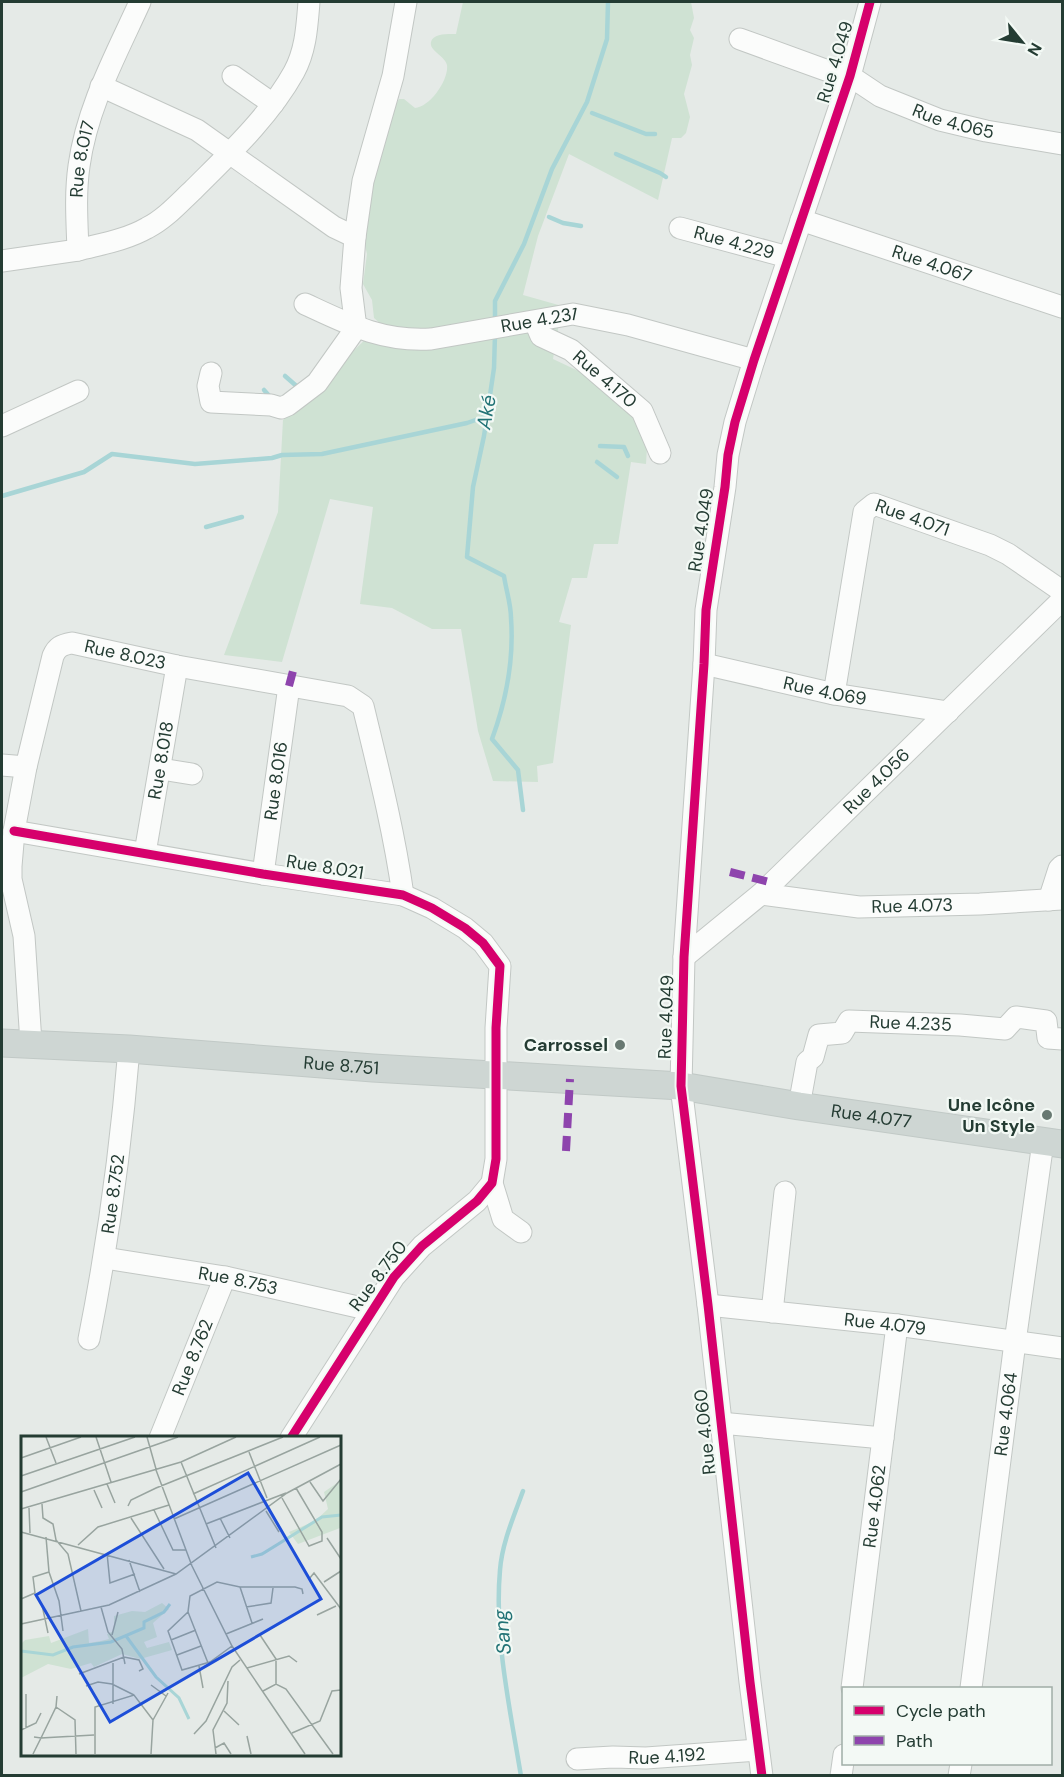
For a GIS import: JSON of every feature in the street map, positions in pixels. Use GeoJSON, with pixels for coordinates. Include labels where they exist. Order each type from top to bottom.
{"type":"FeatureCollection","features":[{"type":"Feature","properties":{"kind":"main road","name":"Rue 8.751"},"geometry":{"type":"LineString","coordinates":[[2,1043],[129,1049],[373,1068],[681,1086]]}},
{"type":"Feature","properties":{"kind":"main road","name":"Rue 4.077"},"geometry":{"type":"LineString","coordinates":[[681,1086],[799,1106],[1053,1143]]}},
{"type":"Feature","properties":{"kind":"street","name":"Rue 8.017"},"geometry":{"type":"LineString","coordinates":[[78,250],[76,189],[78,168],[93,106],[140,2]]}},
{"type":"Feature","properties":{"kind":"street"},"geometry":{"type":"LineString","coordinates":[[2,261],[78,250],[126,238],[149,227],[168,213],[231,153],[273,104],[294,71],[305,45],[309,2]]}},
{"type":"Feature","properties":{"kind":"street"},"geometry":{"type":"LineString","coordinates":[[211,373],[208,386],[211,402],[271,405],[281,408],[317,383],[356,328],[351,288],[363,181],[393,76],[406,2]]}},
{"type":"Feature","properties":{"kind":"street","name":"Rue 4.049"},"geometry":{"type":"LineString","coordinates":[[681,1086],[684,957],[706,610],[728,455],[735,422],[754,360],[850,76],[870,2]]}},
{"type":"Feature","properties":{"kind":"street","name":"Rue 4.065"},"geometry":{"type":"LineString","coordinates":[[740,39],[831,72],[850,76],[880,96],[940,120],[986,131],[1062,144]]}},
{"type":"Feature","properties":{"kind":"street"},"geometry":{"type":"LineString","coordinates":[[233,76],[273,104]]}},
{"type":"Feature","properties":{"kind":"street"},"geometry":{"type":"LineString","coordinates":[[101,86],[183,122],[231,153],[334,227],[355,237]]}},
{"type":"Feature","properties":{"kind":"street","name":"Rue 4.067"},"geometry":{"type":"LineString","coordinates":[[801,220],[1062,307]]}},
{"type":"Feature","properties":{"kind":"street","name":"Rue 4.229"},"geometry":{"type":"LineString","coordinates":[[681,228],[788,257]]}},
{"type":"Feature","properties":{"kind":"street","name":"Rue 4.231"},"geometry":{"type":"LineString","coordinates":[[314,308],[356,328],[409,340],[431,339],[573,314],[628,325],[754,360]]}},
{"type":"Feature","properties":{"kind":"street","name":"Rue 4.170"},"geometry":{"type":"LineString","coordinates":[[535,322],[541,336],[571,350],[642,411],[660,453]]}},
{"type":"Feature","properties":{"kind":"street"},"geometry":{"type":"LineString","coordinates":[[2,426],[78,391]]}},
{"type":"Feature","properties":{"kind":"street","name":"Rue 4.071"},"geometry":{"type":"LineString","coordinates":[[834,694],[864,512],[874,504],[990,545],[1008,554],[1062,591]]}},
{"type":"Feature","properties":{"kind":"street","name":"Rue 4.056"},"geometry":{"type":"LineString","coordinates":[[684,957],[761,894],[1062,600]]}},
{"type":"Feature","properties":{"kind":"street","name":"Rue 8.023"},"geometry":{"type":"LineString","coordinates":[[31,1043],[24,936],[11,879],[14,831],[10,809],[26,767],[56,648],[62,645],[72,643],[177,666],[348,696],[363,706],[399,862],[403,895]]}},
{"type":"Feature","properties":{"kind":"street","name":"Rue 4.069"},"geometry":{"type":"LineString","coordinates":[[704,664],[834,694],[948,712]]}},
{"type":"Feature","properties":{"kind":"street","name":"Rue 8.018"},"geometry":{"type":"LineString","coordinates":[[145,853],[177,666]]}},
{"type":"Feature","properties":{"kind":"street","name":"Rue 8.016"},"geometry":{"type":"LineString","coordinates":[[263,874],[289,686]]}},
{"type":"Feature","properties":{"kind":"street"},"geometry":{"type":"LineString","coordinates":[[2,765],[26,767]]}},
{"type":"Feature","properties":{"kind":"street"},"geometry":{"type":"LineString","coordinates":[[161,769],[192,774]]}},
{"type":"Feature","properties":{"kind":"street","name":"Rue 8.021"},"geometry":{"type":"LineString","coordinates":[[14,831],[263,874],[403,895],[432,908],[457,922],[483,943],[498,961],[501,971],[495,1028],[495,1074]]}},
{"type":"Feature","properties":{"kind":"street"},"geometry":{"type":"LineString","coordinates":[[1056,899],[1059,869],[1062,866]]}},
{"type":"Feature","properties":{"kind":"street","name":"Rue 4.073"},"geometry":{"type":"LineString","coordinates":[[761,894],[859,907],[980,904],[1056,899]]}},
{"type":"Feature","properties":{"kind":"street","name":"Rue 4.235"},"geometry":{"type":"LineString","coordinates":[[799,1106],[807,1062],[813,1057],[819,1035],[842,1033],[849,1022],[960,1025],[1005,1029],[1016,1017],[1046,1022],[1048,1038],[1062,1039]]}},
{"type":"Feature","properties":{"kind":"street","name":"Rue 8.752"},"geometry":{"type":"LineString","coordinates":[[89,1339],[105,1258],[123,1129],[129,1049]]}},
{"type":"Feature","properties":{"kind":"street"},"geometry":{"type":"LineString","coordinates":[[495,1074],[496,1143],[492,1183],[503,1219],[520,1232]]}},
{"type":"Feature","properties":{"kind":"street","name":"Rue 4.060"},"geometry":{"type":"LineString","coordinates":[[681,1086],[762,1776]]}},
{"type":"Feature","properties":{"kind":"street","name":"Rue 4.064"},"geometry":{"type":"LineString","coordinates":[[971,1687],[1015,1342],[1053,1143]]}},
{"type":"Feature","properties":{"kind":"street","name":"Rue 8.750"},"geometry":{"type":"LineString","coordinates":[[292,1436],[394,1277],[431,1237],[477,1200],[492,1183]]}},
{"type":"Feature","properties":{"kind":"street"},"geometry":{"type":"LineString","coordinates":[[772,1312],[785,1192]]}},
{"type":"Feature","properties":{"kind":"street","name":"Rue 8.753"},"geometry":{"type":"LineString","coordinates":[[105,1258],[225,1277],[371,1310]]}},
{"type":"Feature","properties":{"kind":"street","name":"Rue 8.762"},"geometry":{"type":"LineString","coordinates":[[161,1436],[225,1277]]}},
{"type":"Feature","properties":{"kind":"street","name":"Rue 4.079"},"geometry":{"type":"LineString","coordinates":[[708,1305],[897,1325],[1062,1348]]}},
{"type":"Feature","properties":{"kind":"street","name":"Rue 4.062"},"geometry":{"type":"LineString","coordinates":[[852,1687],[897,1325]]}},
{"type":"Feature","properties":{"kind":"street"},"geometry":{"type":"LineString","coordinates":[[720,1423],[883,1438]]}},
{"type":"Feature","properties":{"kind":"street","name":"Rue 4.192"},"geometry":{"type":"LineString","coordinates":[[577,1759],[646,1758],[758,1750]]}},
{"type":"Feature","properties":{"kind":"green space"},"geometry":{"type":"Polygon","coordinates":[[[463,2],[691,2],[694,18],[690,30],[694,38],[690,55],[692,65],[684,94],[690,117],[686,133],[681,138],[672,138],[658,200],[569,154],[538,236],[523,295],[562,306],[553,359],[642,401],[649,413],[646,464],[631,462],[618,544],[594,544],[587,578],[572,578],[559,622],[571,625],[553,763],[537,766],[538,782],[493,781],[478,731],[461,629],[432,629],[392,608],[360,604],[373,507],[330,499],[282,662],[224,655],[278,512],[283,420],[381,324],[374,318],[372,300],[363,284],[367,254],[362,233],[362,219],[396,104],[399,99],[404,99],[415,108],[421,106],[432,98],[442,85],[447,65],[432,48],[431,42],[438,36],[456,34],[463,2]]]}},
{"type":"Feature","properties":{"kind":"waterway","name":"Aké"},"geometry":{"type":"LineString","coordinates":[[495,323],[495,301],[524,244],[552,169],[587,102],[607,39],[608,2]]}},
{"type":"Feature","properties":{"kind":"waterway"},"geometry":{"type":"LineString","coordinates":[[592,113],[646,134],[655,134]]}},
{"type":"Feature","properties":{"kind":"waterway"},"geometry":{"type":"LineString","coordinates":[[616,154],[666,177]]}},
{"type":"Feature","properties":{"kind":"waterway"},"geometry":{"type":"LineString","coordinates":[[549,217],[563,223],[581,226]]}},
{"type":"Feature","properties":{"kind":"waterway","name":"Aké"},"geometry":{"type":"LineString","coordinates":[[495,335],[494,368],[484,436],[473,487],[467,557],[504,576],[511,613],[510,664],[505,695],[492,739],[518,770],[523,810]]}},
{"type":"Feature","properties":{"kind":"waterway"},"geometry":{"type":"LineString","coordinates":[[285,376],[301,390]]}},
{"type":"Feature","properties":{"kind":"waterway"},"geometry":{"type":"LineString","coordinates":[[264,390],[272,399]]}},
{"type":"Feature","properties":{"kind":"waterway"},"geometry":{"type":"LineString","coordinates":[[2,496],[84,472],[112,454],[195,464],[272,458],[282,455],[322,454],[467,423],[487,416]]}},
{"type":"Feature","properties":{"kind":"waterway"},"geometry":{"type":"LineString","coordinates":[[600,446],[624,447],[628,456]]}},
{"type":"Feature","properties":{"kind":"waterway"},"geometry":{"type":"LineString","coordinates":[[597,462],[617,477]]}},
{"type":"Feature","properties":{"kind":"waterway"},"geometry":{"type":"LineString","coordinates":[[206,527],[242,517]]}},
{"type":"Feature","properties":{"kind":"waterway","name":"Sang"},"geometry":{"type":"LineString","coordinates":[[521,1776],[504,1673],[499,1595],[503,1550],[523,1491]]}},
{"type":"Feature","properties":{"kind":"marked path"},"geometry":{"type":"LineString","coordinates":[[289,686],[293,671]]}},
{"type":"Feature","properties":{"kind":"marked path"},"geometry":{"type":"LineString","coordinates":[[730,872],[773,883]]}},
{"type":"Feature","properties":{"kind":"marked path"},"geometry":{"type":"LineString","coordinates":[[566,1151],[570,1079]]}},
{"type":"Feature","properties":{"kind":"cycle path"},"geometry":{"type":"LineString","coordinates":[[762,1776],[681,1086],[684,957],[706,610],[728,455],[735,422],[754,360],[850,76],[870,2]]}},
{"type":"Feature","properties":{"kind":"cycle path"},"geometry":{"type":"LineString","coordinates":[[14,831],[263,874],[403,895],[432,908],[465,928],[483,943],[500,966],[496,1028],[496,1159],[492,1183],[477,1201],[422,1246],[394,1277],[292,1436]]}},
{"type":"Feature","properties":{"kind":"place","name":"Carrossel"},"geometry":{"type":"Point","coordinates":[620,1045]}},
{"type":"Feature","properties":{"kind":"place","name":"Une Icône Un Style"},"geometry":{"type":"Point","coordinates":[1047,1115]}}]}
